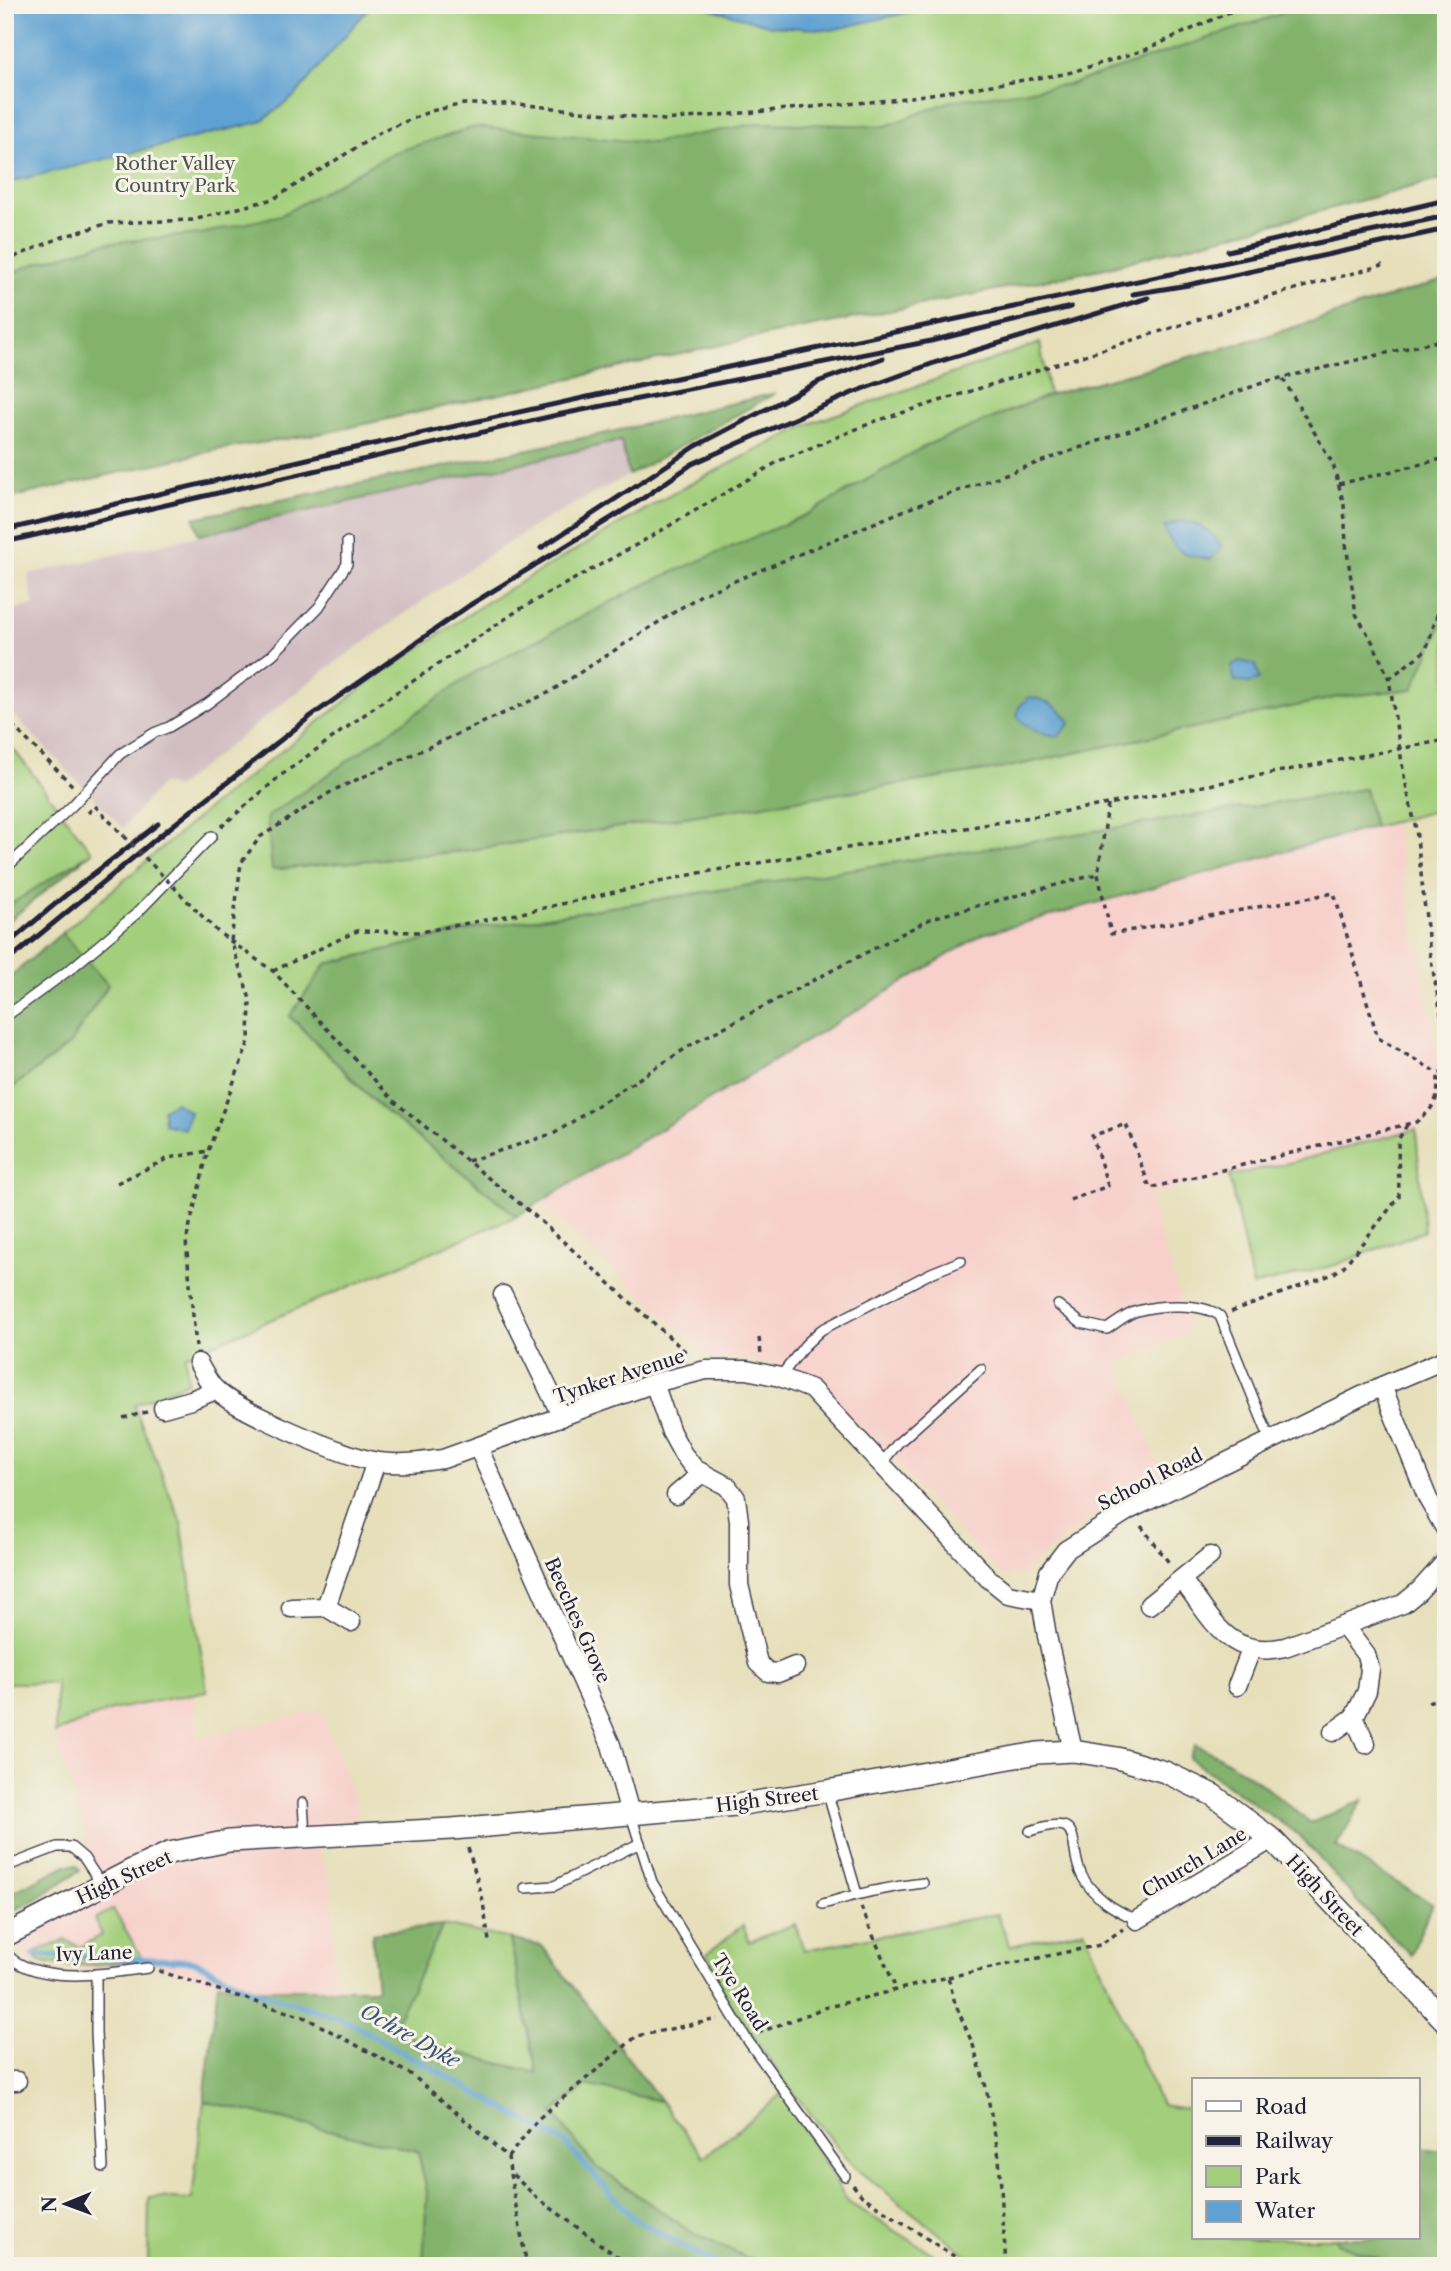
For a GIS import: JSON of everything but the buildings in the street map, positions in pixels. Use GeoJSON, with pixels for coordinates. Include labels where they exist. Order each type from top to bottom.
{"type":"FeatureCollection","features":[{"type":"Feature","properties":{"kind":"street"},"geometry":{"type":"LineString","coordinates":[[503,1295],[562,1417]]}},
{"type":"Feature","properties":{"kind":"street","name":"School Road"},"geometry":{"type":"LineString","coordinates":[[1073,1751],[1041,1600],[1048,1572],[1066,1550],[1129,1510],[1382,1387],[1446,1359]]}},
{"type":"Feature","properties":{"kind":"street","name":"Tynker Avenue"},"geometry":{"type":"LineString","coordinates":[[198,1363],[216,1390],[248,1410],[317,1442],[376,1462],[409,1464],[443,1459],[654,1383],[706,1370],[747,1370],[780,1377],[811,1389],[988,1578],[1008,1594],[1041,1600]]}},
{"type":"Feature","properties":{"kind":"street"},"geometry":{"type":"LineString","coordinates":[[654,1383],[671,1432],[683,1454],[695,1469],[727,1486],[736,1498],[739,1521],[739,1585],[758,1663],[768,1672],[778,1673],[795,1667]]}},
{"type":"Feature","properties":{"kind":"street"},"geometry":{"type":"LineString","coordinates":[[1382,1387],[1427,1500],[1446,1530]]}},
{"type":"Feature","properties":{"kind":"street"},"geometry":{"type":"LineString","coordinates":[[163,1408],[216,1390]]}},
{"type":"Feature","properties":{"kind":"street","name":"Beeches Grove"},"geometry":{"type":"LineString","coordinates":[[478,1447],[611,1745],[630,1813]]}},
{"type":"Feature","properties":{"kind":"street"},"geometry":{"type":"LineString","coordinates":[[326,1607],[376,1462]]}},
{"type":"Feature","properties":{"kind":"street"},"geometry":{"type":"LineString","coordinates":[[677,1495],[702,1473]]}},
{"type":"Feature","properties":{"kind":"street"},"geometry":{"type":"LineString","coordinates":[[1149,1605],[1210,1556]]}},
{"type":"Feature","properties":{"kind":"street"},"geometry":{"type":"LineString","coordinates":[[1182,1580],[1224,1634],[1251,1650],[1266,1651],[1285,1647],[1402,1604],[1419,1591],[1446,1562]]}},
{"type":"Feature","properties":{"kind":"street"},"geometry":{"type":"LineString","coordinates":[[291,1608],[326,1607],[351,1622]]}},
{"type":"Feature","properties":{"kind":"street"},"geometry":{"type":"LineString","coordinates":[[1333,1732],[1354,1717],[1367,1691],[1370,1669],[1366,1655],[1345,1626]]}},
{"type":"Feature","properties":{"kind":"street"},"geometry":{"type":"LineString","coordinates":[[1237,1686],[1251,1650]]}},
{"type":"Feature","properties":{"kind":"street"},"geometry":{"type":"LineString","coordinates":[[1354,1717],[1366,1744]]}},
{"type":"Feature","properties":{"kind":"street","name":"High Street"},"geometry":{"type":"LineString","coordinates":[[5,1936],[169,1853],[229,1841],[461,1829],[736,1805],[1037,1754],[1073,1751],[1117,1758],[1166,1772],[1213,1795],[1272,1839],[1446,2022]]}},
{"type":"Feature","properties":{"kind":"street","name":"Church Lane"},"geometry":{"type":"LineString","coordinates":[[1137,1920],[1272,1839]]}},
{"type":"Feature","properties":{"kind":"lane"},"geometry":{"type":"LineString","coordinates":[[5,869],[34,844],[120,754],[207,704],[272,656],[319,607],[347,564],[347,542]]}},
{"type":"Feature","properties":{"kind":"lane"},"geometry":{"type":"LineString","coordinates":[[5,1017],[73,967],[136,914],[212,835]]}},
{"type":"Feature","properties":{"kind":"lane"},"geometry":{"type":"LineString","coordinates":[[780,1377],[805,1345],[821,1331],[930,1273],[961,1261]]}},
{"type":"Feature","properties":{"kind":"lane"},"geometry":{"type":"LineString","coordinates":[[1058,1305],[1081,1323],[1107,1329],[1135,1311],[1182,1306],[1212,1310],[1220,1316],[1271,1442]]}},
{"type":"Feature","properties":{"kind":"lane"},"geometry":{"type":"LineString","coordinates":[[881,1464],[898,1443],[981,1369]]}},
{"type":"Feature","properties":{"kind":"lane"},"geometry":{"type":"LineString","coordinates":[[827,1791],[857,1894]]}},
{"type":"Feature","properties":{"kind":"lane"},"geometry":{"type":"LineString","coordinates":[[303,1804],[305,1837]]}},
{"type":"Feature","properties":{"kind":"lane","name":"Tye Road"},"geometry":{"type":"LineString","coordinates":[[630,1813],[652,1882],[746,2038],[845,2175]]}},
{"type":"Feature","properties":{"kind":"lane"},"geometry":{"type":"LineString","coordinates":[[1030,1831],[1052,1825],[1068,1829],[1073,1836],[1080,1873],[1089,1886],[1100,1899],[1137,1920]]}},
{"type":"Feature","properties":{"kind":"lane"},"geometry":{"type":"LineString","coordinates":[[525,1888],[554,1885],[640,1843]]}},
{"type":"Feature","properties":{"kind":"lane"},"geometry":{"type":"LineString","coordinates":[[5,1867],[57,1847],[71,1847],[84,1858],[102,1886]]}},
{"type":"Feature","properties":{"kind":"lane"},"geometry":{"type":"LineString","coordinates":[[822,1905],[857,1894],[923,1883]]}},
{"type":"Feature","properties":{"kind":"lane","name":"Ivy Lane"},"geometry":{"type":"LineString","coordinates":[[5,1952],[18,1963],[51,1974],[96,1975],[148,1968]]}},
{"type":"Feature","properties":{"kind":"lane"},"geometry":{"type":"LineString","coordinates":[[96,1975],[103,2167]]}},
{"type":"Feature","properties":{"kind":"path"},"geometry":{"type":"LineString","coordinates":[[5,261],[62,237],[109,223],[193,220],[272,199],[383,131],[431,111],[464,104],[517,104],[664,120],[891,100],[1065,74],[1145,50],[1245,5]]}},
{"type":"Feature","properties":{"kind":"path"},"geometry":{"type":"LineString","coordinates":[[212,835],[280,776],[379,704],[520,609],[781,460],[876,421],[1288,291],[1383,265]]}},
{"type":"Feature","properties":{"kind":"path"},"geometry":{"type":"LineString","coordinates":[[198,1363],[186,1241],[208,1151],[249,1041],[250,999],[231,941],[241,863],[260,837],[334,790],[548,693],[701,595],[910,508],[1268,381],[1446,339]]}},
{"type":"Feature","properties":{"kind":"path"},"geometry":{"type":"LineString","coordinates":[[1282,378],[1333,464],[1344,505],[1346,544],[1356,614],[1390,679],[1416,829],[1430,954],[1446,1041]]}},
{"type":"Feature","properties":{"kind":"path"},"geometry":{"type":"LineString","coordinates":[[1339,484],[1446,458]]}},
{"type":"Feature","properties":{"kind":"path"},"geometry":{"type":"LineString","coordinates":[[1390,679],[1426,650],[1444,593],[1446,521]]}},
{"type":"Feature","properties":{"kind":"path"},"geometry":{"type":"LineString","coordinates":[[5,718],[81,794]]}},
{"type":"Feature","properties":{"kind":"path"},"geometry":{"type":"LineString","coordinates":[[273,971],[356,931],[420,932],[517,914],[699,873],[1108,804],[1446,740]]}},
{"type":"Feature","properties":{"kind":"path"},"geometry":{"type":"LineString","coordinates":[[1108,804],[1098,874],[1111,934],[1334,893],[1378,1038],[1438,1073],[1446,1073]]}},
{"type":"Feature","properties":{"kind":"path"},"geometry":{"type":"LineString","coordinates":[[84,817],[95,806],[219,933],[273,971],[395,1102],[535,1216],[706,1370]]}},
{"type":"Feature","properties":{"kind":"path"},"geometry":{"type":"LineString","coordinates":[[468,1161],[555,1133],[694,1042],[932,918],[1098,874]]}},
{"type":"Feature","properties":{"kind":"path"},"geometry":{"type":"LineString","coordinates":[[1070,1200],[1108,1186],[1092,1136],[1126,1124],[1150,1188],[1416,1122],[1431,1111],[1438,1098],[1438,1073]]}},
{"type":"Feature","properties":{"kind":"path"},"geometry":{"type":"LineString","coordinates":[[1220,1316],[1333,1274],[1353,1255],[1399,1197],[1398,1140],[1406,1125]]}},
{"type":"Feature","properties":{"kind":"path"},"geometry":{"type":"LineString","coordinates":[[117,1183],[169,1158],[208,1151]]}},
{"type":"Feature","properties":{"kind":"path"},"geometry":{"type":"LineString","coordinates":[[123,1418],[163,1408]]}},
{"type":"Feature","properties":{"kind":"path"},"geometry":{"type":"LineString","coordinates":[[1129,1510],[1182,1580]]}},
{"type":"Feature","properties":{"kind":"path"},"geometry":{"type":"LineString","coordinates":[[1428,1702],[1446,1696]]}},
{"type":"Feature","properties":{"kind":"path"},"geometry":{"type":"LineString","coordinates":[[461,1829],[482,1896],[489,1941]]}},
{"type":"Feature","properties":{"kind":"path"},"geometry":{"type":"LineString","coordinates":[[857,1894],[895,1989]]}},
{"type":"Feature","properties":{"kind":"path"},"geometry":{"type":"LineString","coordinates":[[746,2038],[824,2008],[895,1989],[1100,1945],[1137,1920]]}},
{"type":"Feature","properties":{"kind":"path"},"geometry":{"type":"LineString","coordinates":[[148,1968],[306,2018],[412,2075],[508,2157],[527,2266]]}},
{"type":"Feature","properties":{"kind":"path"},"geometry":{"type":"LineString","coordinates":[[948,1977],[986,2087],[999,2157],[1006,2266]]}},
{"type":"Feature","properties":{"kind":"path"},"geometry":{"type":"LineString","coordinates":[[508,2157],[538,2119],[637,2036],[733,2016]]}},
{"type":"Feature","properties":{"kind":"path"},"geometry":{"type":"LineString","coordinates":[[510,2172],[536,2197],[631,2266]]}},
{"type":"Feature","properties":{"kind":"path"},"geometry":{"type":"LineString","coordinates":[[845,2175],[862,2196],[969,2266]]}},
{"type":"Feature","properties":{"kind":"shaded area"},"geometry":{"type":"Polygon","coordinates":[[[622,441],[629,475],[544,520],[481,560],[325,670],[176,788],[162,783],[123,828],[5,706],[5,612],[34,605],[28,574],[622,441]]]}},
{"type":"Feature","properties":{"kind":"shaded area"},"geometry":{"type":"Polygon","coordinates":[[[1394,821],[1446,1097],[1446,1110],[1416,1129],[1285,1164],[1149,1195],[1190,1332],[1117,1363],[1161,1470],[1036,1560],[1023,1574],[1001,1575],[825,1388],[796,1370],[759,1361],[714,1360],[539,1203],[983,934],[1394,821]]]}},
{"type":"Feature","properties":{"kind":"shaded area"},"geometry":{"type":"Polygon","coordinates":[[[194,1695],[197,1739],[321,1710],[354,1800],[361,1834],[313,1837],[331,1885],[336,1989],[250,1989],[218,1983],[144,1961],[118,1967],[82,1970],[31,1964],[19,1948],[24,1937],[106,1891],[95,1865],[55,1733],[112,1710],[194,1695]]]}},
{"type":"Feature","properties":{"kind":"green space","name":"Rother Valley Country Park"},"geometry":{"type":"Polygon","coordinates":[[[5,5],[1446,5],[1446,75],[5,387],[5,5]]]}},
{"type":"Feature","properties":{"kind":"green space"},"geometry":{"type":"Polygon","coordinates":[[[1307,5],[1446,5],[1446,178],[1101,269],[748,339],[329,432],[216,450],[5,499],[5,276],[28,266],[105,243],[201,234],[281,215],[392,153],[475,127],[653,143],[759,123],[886,126],[951,101],[1071,84],[1307,5]]]}},
{"type":"Feature","properties":{"kind":"green space"},"geometry":{"type":"Polygon","coordinates":[[[1446,279],[1446,614],[1413,689],[1338,697],[1004,768],[463,851],[272,870],[267,817],[478,670],[650,582],[808,514],[927,445],[1049,395],[1260,338],[1446,279]]]}},
{"type":"Feature","properties":{"kind":"green space"},"geometry":{"type":"Polygon","coordinates":[[[1040,343],[1049,395],[927,445],[808,514],[272,869],[463,851],[1004,768],[1338,697],[1412,689],[1446,614],[1446,808],[1374,827],[1365,789],[477,928],[326,964],[290,1017],[380,1107],[517,1216],[185,1356],[188,1382],[134,1405],[181,1522],[207,1691],[112,1710],[55,1733],[56,1683],[5,1683],[5,1093],[70,1044],[108,985],[62,933],[210,807],[371,681],[488,601],[686,486],[809,424],[1040,343]]]}},
{"type":"Feature","properties":{"kind":"green space"},"geometry":{"type":"Polygon","coordinates":[[[776,393],[629,475],[621,441],[199,535],[194,518],[607,433],[776,393]]]}},
{"type":"Feature","properties":{"kind":"green space"},"geometry":{"type":"Polygon","coordinates":[[[5,738],[92,852],[5,908],[5,738]]]}},
{"type":"Feature","properties":{"kind":"green space"},"geometry":{"type":"Polygon","coordinates":[[[1365,789],[1374,827],[983,934],[517,1216],[380,1107],[290,1016],[326,964],[477,928],[1365,789]]]}},
{"type":"Feature","properties":{"kind":"green space"},"geometry":{"type":"Polygon","coordinates":[[[92,852],[5,924],[5,908],[92,852]]]}},
{"type":"Feature","properties":{"kind":"green space"},"geometry":{"type":"Polygon","coordinates":[[[62,933],[108,985],[70,1044],[5,1093],[5,981],[62,933]]]}},
{"type":"Feature","properties":{"kind":"green space"},"geometry":{"type":"Polygon","coordinates":[[[1416,1129],[1424,1231],[1335,1265],[1253,1286],[1229,1176],[1416,1129]]]}},
{"type":"Feature","properties":{"kind":"green space"},"geometry":{"type":"Polygon","coordinates":[[[1195,1745],[1241,1770],[1311,1823],[1363,1800],[1336,1846],[1432,1904],[1411,1955],[1365,1910],[1300,1836],[1189,1758],[1195,1745]]]}},
{"type":"Feature","properties":{"kind":"green space"},"geometry":{"type":"Polygon","coordinates":[[[66,1865],[76,1865],[80,1870],[32,1902],[5,1914],[5,1896],[66,1865]]]}},
{"type":"Feature","properties":{"kind":"green space"},"geometry":{"type":"Polygon","coordinates":[[[113,1909],[144,1961],[62,1965],[36,1960],[37,1951],[66,1940],[80,1947],[102,1935],[95,1919],[113,1909]]]}},
{"type":"Feature","properties":{"kind":"green space"},"geometry":{"type":"Polygon","coordinates":[[[997,1914],[1010,1946],[1084,1930],[1161,2105],[1192,2110],[1192,2240],[1336,2240],[1338,2244],[1397,2266],[981,2266],[855,2168],[790,2089],[720,1989],[707,1954],[743,1925],[749,1942],[795,1924],[804,1950],[997,1914]]]}},
{"type":"Feature","properties":{"kind":"green space"},"geometry":{"type":"Polygon","coordinates":[[[443,1925],[510,1939],[537,2073],[418,2042],[394,2023],[443,1925]]]}},
{"type":"Feature","properties":{"kind":"green space"},"geometry":{"type":"Polygon","coordinates":[[[443,1925],[395,2023],[418,2042],[537,2073],[510,1939],[542,1946],[661,2101],[586,2085],[553,2113],[594,2165],[694,2234],[766,2266],[423,2266],[427,2192],[418,2151],[204,2101],[218,1983],[250,1989],[377,1989],[372,1933],[443,1925]]]}},
{"type":"Feature","properties":{"kind":"green space"},"geometry":{"type":"Polygon","coordinates":[[[586,2085],[661,2101],[704,2157],[783,2093],[848,2202],[953,2266],[766,2266],[694,2234],[594,2165],[553,2113],[586,2085]]]}},
{"type":"Feature","properties":{"kind":"green space"},"geometry":{"type":"Polygon","coordinates":[[[204,2101],[418,2151],[427,2192],[423,2266],[148,2266],[149,2197],[192,2199],[204,2101]]]}},
{"type":"Feature","properties":{"kind":"green space"},"geometry":{"type":"Polygon","coordinates":[[[1420,2148],[1446,2151],[1446,2266],[1397,2266],[1338,2244],[1336,2240],[1420,2240],[1420,2148]]]}},
{"type":"Feature","properties":{"kind":"water"},"geometry":{"type":"Polygon","coordinates":[[[5,5],[371,5],[295,96],[260,122],[5,183],[5,5]]]}},
{"type":"Feature","properties":{"kind":"water"},"geometry":{"type":"Polygon","coordinates":[[[698,5],[940,5],[832,30],[771,26],[698,5]]]}},
{"type":"Feature","properties":{"kind":"water"},"geometry":{"type":"Polygon","coordinates":[[[1181,521],[1204,529],[1214,536],[1222,547],[1211,559],[1181,552],[1171,542],[1164,527],[1181,521]]]}},
{"type":"Feature","properties":{"kind":"water"},"geometry":{"type":"Polygon","coordinates":[[[1240,661],[1256,665],[1259,680],[1248,683],[1235,681],[1231,667],[1240,661]]]}},
{"type":"Feature","properties":{"kind":"water"},"geometry":{"type":"Polygon","coordinates":[[[1029,697],[1053,705],[1066,717],[1070,723],[1059,736],[1036,731],[1017,716],[1019,707],[1029,697]]]}},
{"type":"Feature","properties":{"kind":"water"},"geometry":{"type":"Polygon","coordinates":[[[175,1102],[190,1112],[184,1129],[164,1124],[163,1109],[175,1102]]]}},
{"type":"Feature","properties":{"kind":"waterway","name":"Ochre Dyke"},"geometry":{"type":"LineString","coordinates":[[34,1955],[193,1961],[250,1989],[347,2021],[564,2142],[633,2218],[719,2266]]}},
{"type":"Feature","properties":{"kind":"railway"},"geometry":{"type":"LineString","coordinates":[[1228,251],[1446,200]]}},
{"type":"Feature","properties":{"kind":"railway"},"geometry":{"type":"LineString","coordinates":[[5,530],[333,453],[610,392],[1446,216]]}},
{"type":"Feature","properties":{"kind":"railway"},"geometry":{"type":"LineString","coordinates":[[1133,294],[1188,285],[1446,229]]}},
{"type":"Feature","properties":{"kind":"railway"},"geometry":{"type":"LineString","coordinates":[[5,963],[311,716],[470,605],[642,499],[692,464],[852,393],[934,363],[1148,298]]}},
{"type":"Feature","properties":{"kind":"railway"},"geometry":{"type":"LineString","coordinates":[[5,542],[557,415],[931,341],[1071,307]]}},
{"type":"Feature","properties":{"kind":"railway"},"geometry":{"type":"LineString","coordinates":[[541,548],[696,446],[820,381],[883,358]]}},
{"type":"Feature","properties":{"kind":"railway"},"geometry":{"type":"LineString","coordinates":[[5,946],[158,824]]}}]}
